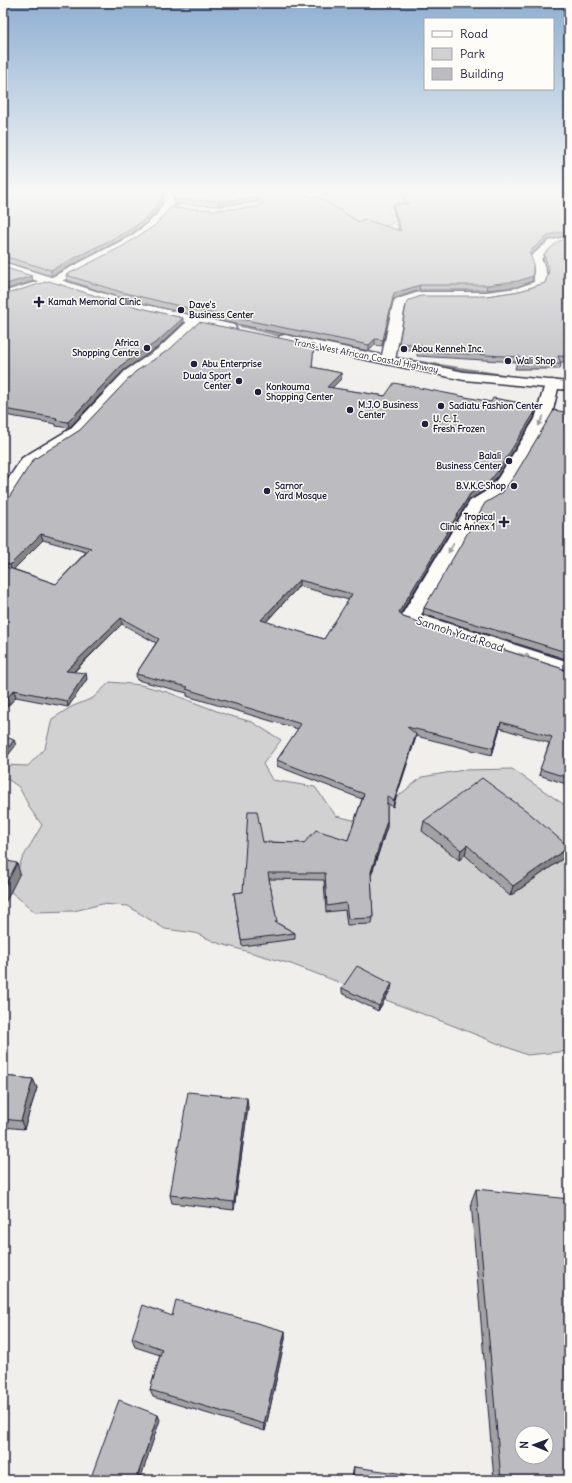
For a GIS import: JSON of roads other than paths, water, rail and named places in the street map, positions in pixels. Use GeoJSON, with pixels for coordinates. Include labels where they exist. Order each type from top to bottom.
{"type":"FeatureCollection","features":[{"type":"Feature","properties":{"kind":"main road"},"geometry":{"type":"LineString","coordinates":[[3,296],[54,281],[95,260]]}},
{"type":"Feature","properties":{"kind":"main road"},"geometry":{"type":"LineString","coordinates":[[388,360],[399,303],[419,296],[486,296],[518,291],[540,284],[540,267],[536,260]]}},
{"type":"Feature","properties":{"kind":"main road"},"geometry":{"type":"LineString","coordinates":[[3,266],[117,302],[240,330]]}},
{"type":"Feature","properties":{"kind":"main road"},"geometry":{"type":"LineString","coordinates":[[3,500],[28,461],[75,432],[130,374],[164,351],[196,321]]}},
{"type":"Feature","properties":{"kind":"main road","name":"Trans-West African Coastal Highway"},"geometry":{"type":"LineString","coordinates":[[270,336],[464,376],[560,385]]}},
{"type":"Feature","properties":{"kind":"main road","name":"Sannoh Yard Road"},"geometry":{"type":"LineString","coordinates":[[560,385],[543,419],[505,480],[494,494],[476,505],[410,618],[569,670]]}},
{"type":"Feature","properties":{"kind":"waterway"},"geometry":{"type":"LineString","coordinates":[[207,317],[292,338]]}},
{"type":"Feature","properties":{"kind":"waterway"},"geometry":{"type":"LineString","coordinates":[[396,359],[516,378]]}},
{"type":"Feature","properties":{"kind":"place","name":"Kamah Memorial Clinic"},"geometry":{"type":"Point","coordinates":[39,302]}},
{"type":"Feature","properties":{"kind":"place","name":"Dave's Business Center"},"geometry":{"type":"Point","coordinates":[181,310]}},
{"type":"Feature","properties":{"kind":"place","name":"Africa Shopping Centre"},"geometry":{"type":"Point","coordinates":[147,348]}},
{"type":"Feature","properties":{"kind":"place","name":"Abou Kenneh Inc."},"geometry":{"type":"Point","coordinates":[404,349]}},
{"type":"Feature","properties":{"kind":"place","name":"Wali Shop"},"geometry":{"type":"Point","coordinates":[508,361]}},
{"type":"Feature","properties":{"kind":"place","name":"Abu Enterprise"},"geometry":{"type":"Point","coordinates":[194,364]}},
{"type":"Feature","properties":{"kind":"place","name":"Duala Sport Center"},"geometry":{"type":"Point","coordinates":[239,381]}},
{"type":"Feature","properties":{"kind":"place","name":"Konkouma Shopping Center"},"geometry":{"type":"Point","coordinates":[258,392]}},
{"type":"Feature","properties":{"kind":"place","name":"Sadiatu Fashion Center"},"geometry":{"type":"Point","coordinates":[441,406]}},
{"type":"Feature","properties":{"kind":"place","name":"M.J.O Business Center"},"geometry":{"type":"Point","coordinates":[350,410]}},
{"type":"Feature","properties":{"kind":"place","name":"U. C. I. Fresh Frozen"},"geometry":{"type":"Point","coordinates":[425,424]}},
{"type":"Feature","properties":{"kind":"place","name":"Balali Business Center"},"geometry":{"type":"Point","coordinates":[509,461]}},
{"type":"Feature","properties":{"kind":"place","name":"B.V.K.C Shop"},"geometry":{"type":"Point","coordinates":[514,486]}},
{"type":"Feature","properties":{"kind":"place","name":"Sarnor Yard Mosque"},"geometry":{"type":"Point","coordinates":[267,491]}},
{"type":"Feature","properties":{"kind":"place","name":"Tropical Clinic Annex 1"},"geometry":{"type":"Point","coordinates":[504,522]}}]}
